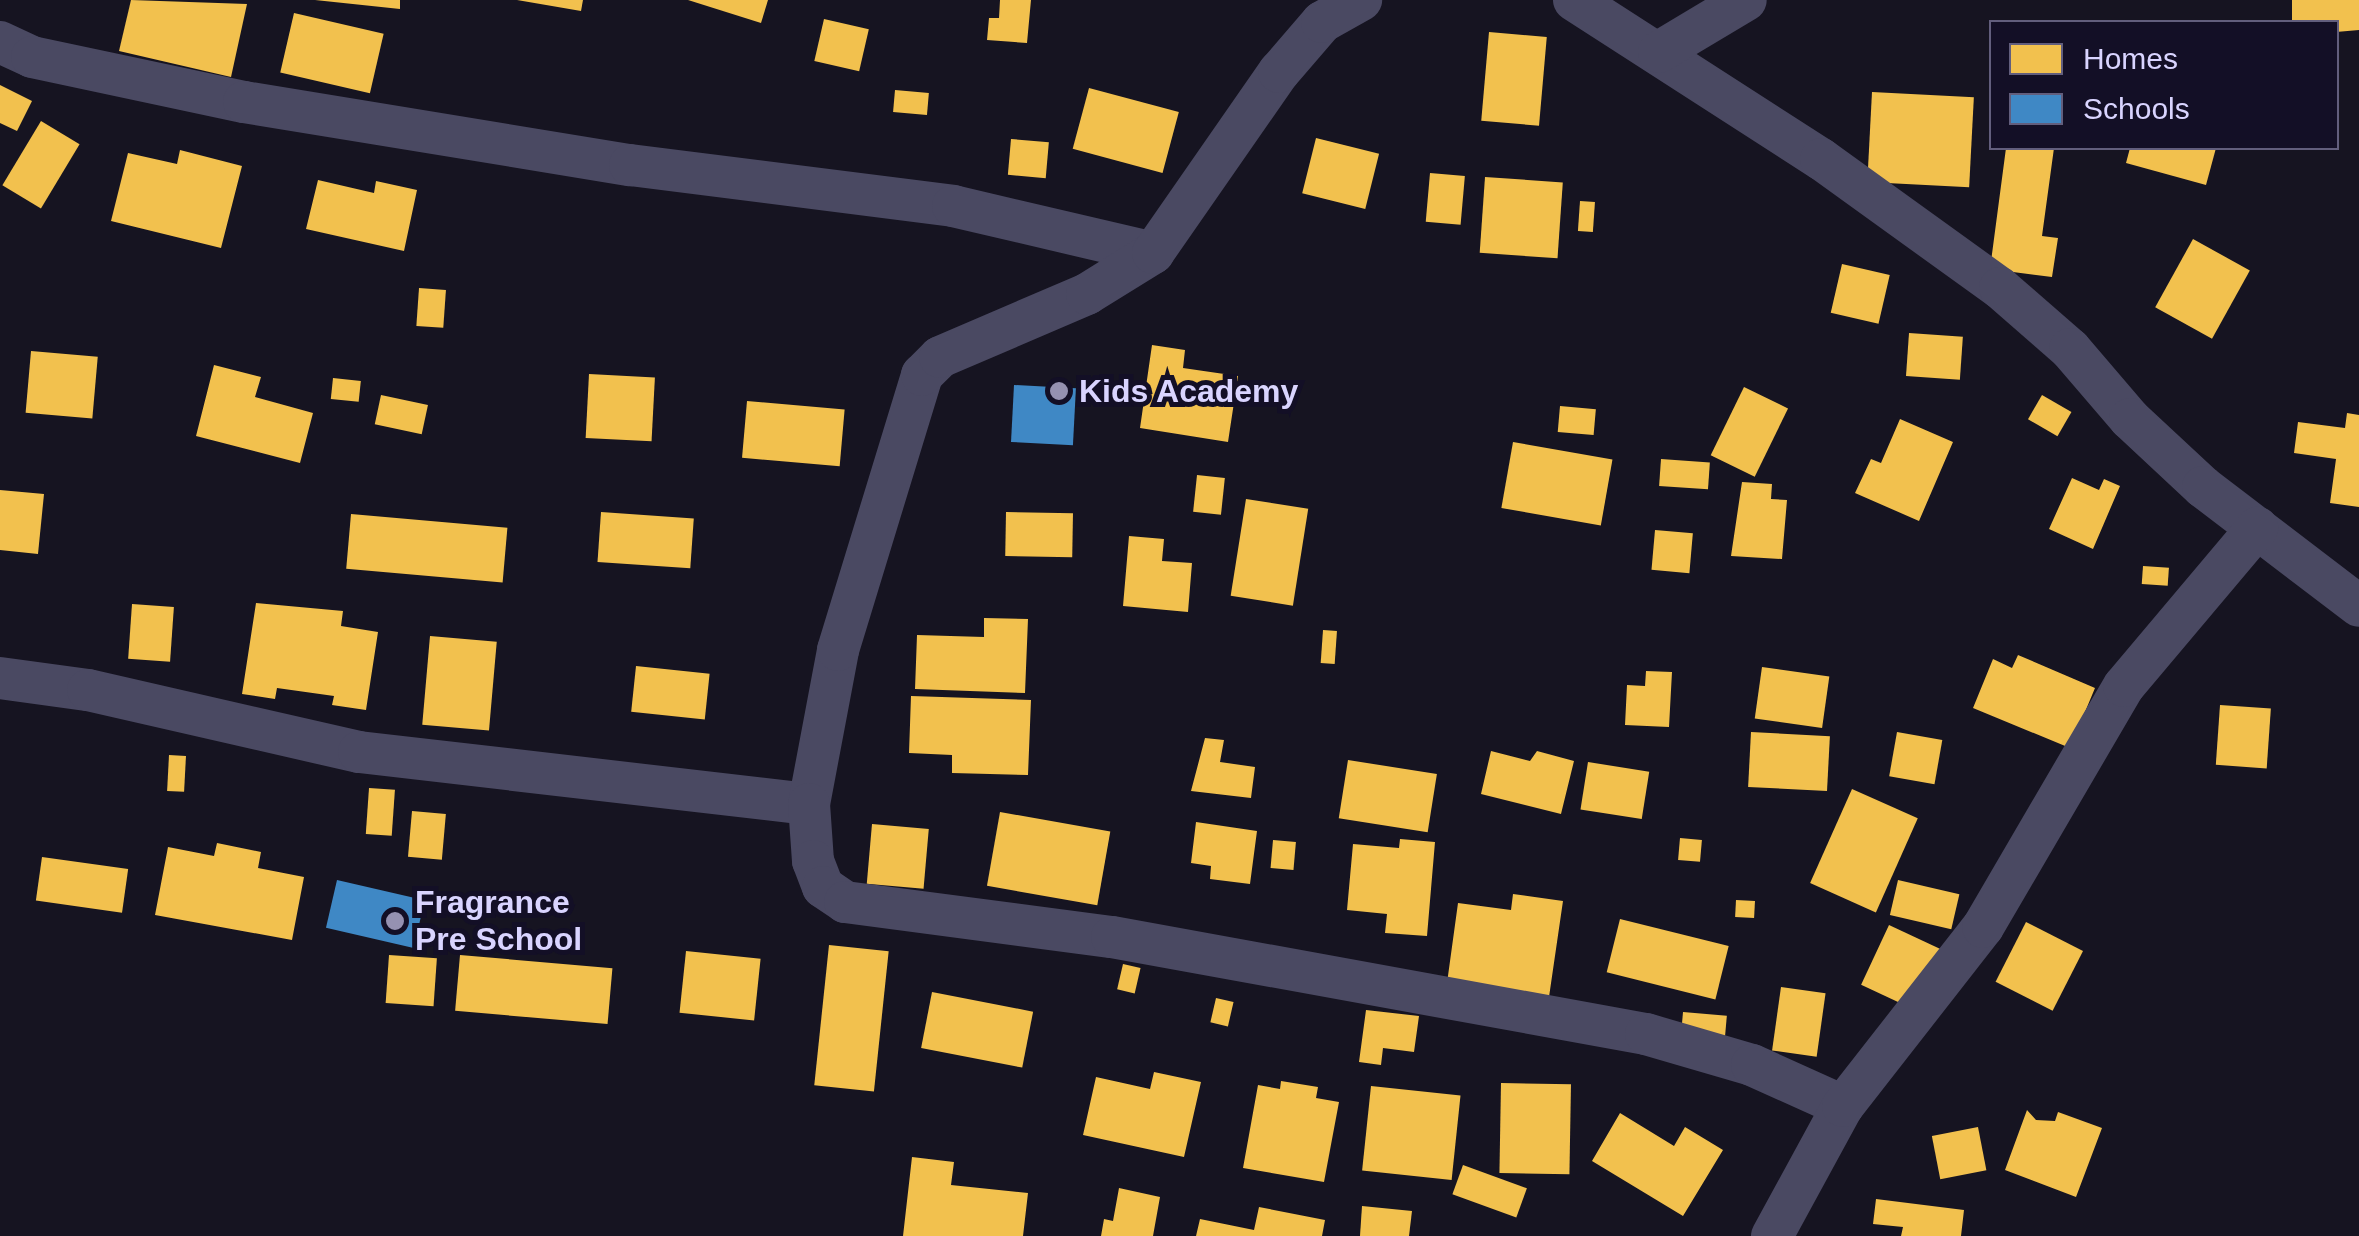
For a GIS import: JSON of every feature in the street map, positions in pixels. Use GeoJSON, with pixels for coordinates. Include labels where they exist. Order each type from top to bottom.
{"type":"FeatureCollection","features":[{"type":"Feature","properties":{"kind":"street"},"geometry":{"type":"LineString","coordinates":[[1361,0],[1322,22],[1279,72],[1153,254],[1087,294],[940,357],[922,375],[838,650],[809,804],[812,861],[823,887],[845,902],[1112,936],[1646,1034],[1752,1065],[1842,1106]]}},
{"type":"Feature","properties":{"kind":"street"},"geometry":{"type":"LineString","coordinates":[[1574,0],[1659,52],[2000,288],[2070,349],[2188,473],[2359,606]]}},
{"type":"Feature","properties":{"kind":"street"},"geometry":{"type":"LineString","coordinates":[[1659,52],[1746,0]]}},
{"type":"Feature","properties":{"kind":"street"},"geometry":{"type":"LineString","coordinates":[[0,42],[32,57],[244,102],[630,165],[954,206],[1153,254]]}},
{"type":"Feature","properties":{"kind":"street"},"geometry":{"type":"LineString","coordinates":[[1772,1236],[1842,1106],[1982,927],[2124,686],[2257,528]]}},
{"type":"Feature","properties":{"kind":"street"},"geometry":{"type":"LineString","coordinates":[[0,678],[88,690],[359,752],[809,804]]}},
{"type":"Feature","properties":{"kind":"building: Homes"},"geometry":{"type":"Polygon","coordinates":[[[131,0],[247,4],[231,77],[119,51],[131,0]]]}},
{"type":"Feature","properties":{"kind":"building: Homes"},"geometry":{"type":"Polygon","coordinates":[[[315,0],[400,0],[400,9],[315,0]]]}},
{"type":"Feature","properties":{"kind":"building: Homes"},"geometry":{"type":"Polygon","coordinates":[[[517,0],[583,0],[581,11],[517,0]]]}},
{"type":"Feature","properties":{"kind":"building: Homes"},"geometry":{"type":"Polygon","coordinates":[[[688,0],[768,0],[761,23],[688,0]]]}},
{"type":"Feature","properties":{"kind":"building: Homes"},"geometry":{"type":"Polygon","coordinates":[[[1000,0],[1031,0],[1027,43],[987,40],[989,18],[999,18],[1000,0]]]}},
{"type":"Feature","properties":{"kind":"building: Homes"},"geometry":{"type":"Polygon","coordinates":[[[2292,0],[2359,0],[2359,30],[2339,32],[2339,20],[2292,20],[2292,0]]]}},
{"type":"Feature","properties":{"kind":"building: Homes"},"geometry":{"type":"Polygon","coordinates":[[[294,13],[384,34],[370,93],[280,72],[294,13]]]}},
{"type":"Feature","properties":{"kind":"building: Homes"},"geometry":{"type":"Polygon","coordinates":[[[824,19],[869,29],[859,71],[814,61],[824,19]]]}},
{"type":"Feature","properties":{"kind":"building: Homes"},"geometry":{"type":"Polygon","coordinates":[[[1489,32],[1547,37],[1539,126],[1481,121],[1489,32]]]}},
{"type":"Feature","properties":{"kind":"building: Homes"},"geometry":{"type":"Polygon","coordinates":[[[0,85],[32,101],[17,131],[0,123],[0,85]]]}},
{"type":"Feature","properties":{"kind":"building: Homes"},"geometry":{"type":"Polygon","coordinates":[[[1089,88],[1179,112],[1163,173],[1073,149],[1089,88]]]}},
{"type":"Feature","properties":{"kind":"building: Homes"},"geometry":{"type":"Polygon","coordinates":[[[895,90],[929,93],[927,115],[893,112],[895,90]]]}},
{"type":"Feature","properties":{"kind":"building: Homes"},"geometry":{"type":"Polygon","coordinates":[[[1872,92],[1974,97],[1969,187],[1867,182],[1872,92]]]}},
{"type":"Feature","properties":{"kind":"building: Homes"},"geometry":{"type":"Polygon","coordinates":[[[41,121],[80,144],[41,208],[2,185],[41,121]]]}},
{"type":"Feature","properties":{"kind":"building: Homes"},"geometry":{"type":"Polygon","coordinates":[[[1316,138],[1379,154],[1365,209],[1302,193],[1316,138]]]}},
{"type":"Feature","properties":{"kind":"building: Homes"},"geometry":{"type":"Polygon","coordinates":[[[1011,139],[1049,142],[1046,178],[1008,175],[1011,139]]]}},
{"type":"Feature","properties":{"kind":"building: Homes"},"geometry":{"type":"Polygon","coordinates":[[[180,150],[242,166],[221,248],[111,221],[128,153],[177,164],[180,150]]]}},
{"type":"Feature","properties":{"kind":"building: Homes"},"geometry":{"type":"Polygon","coordinates":[[[2006,150],[2054,150],[2042,236],[2058,238],[2052,277],[1990,269],[2006,150]]]}},
{"type":"Feature","properties":{"kind":"building: Homes"},"geometry":{"type":"Polygon","coordinates":[[[2129,150],[2215,150],[2206,185],[2126,163],[2129,150]]]}},
{"type":"Feature","properties":{"kind":"building: Homes"},"geometry":{"type":"Polygon","coordinates":[[[1430,173],[1465,176],[1461,225],[1426,222],[1430,173]]]}},
{"type":"Feature","properties":{"kind":"building: Homes"},"geometry":{"type":"Polygon","coordinates":[[[1485,177],[1563,182],[1558,258],[1480,253],[1485,177]]]}},
{"type":"Feature","properties":{"kind":"building: Homes"},"geometry":{"type":"Polygon","coordinates":[[[318,180],[374,193],[376,181],[417,190],[404,251],[306,229],[318,180]]]}},
{"type":"Feature","properties":{"kind":"building: Homes"},"geometry":{"type":"Polygon","coordinates":[[[1580,201],[1595,202],[1593,232],[1578,231],[1580,201]]]}},
{"type":"Feature","properties":{"kind":"building: Homes"},"geometry":{"type":"Polygon","coordinates":[[[2193,239],[2250,271],[2212,339],[2155,307],[2193,239]]]}},
{"type":"Feature","properties":{"kind":"building: Homes"},"geometry":{"type":"Polygon","coordinates":[[[1842,264],[1890,275],[1878,324],[1831,313],[1842,264]]]}},
{"type":"Feature","properties":{"kind":"building: Homes"},"geometry":{"type":"Polygon","coordinates":[[[419,288],[446,290],[443,328],[416,326],[419,288]]]}},
{"type":"Feature","properties":{"kind":"building: Homes"},"geometry":{"type":"Polygon","coordinates":[[[1909,333],[1963,337],[1960,380],[1906,376],[1909,333]]]}},
{"type":"Feature","properties":{"kind":"building: Homes"},"geometry":{"type":"Polygon","coordinates":[[[1152,345],[1185,350],[1183,368],[1238,376],[1228,442],[1140,428],[1152,345]]]}},
{"type":"Feature","properties":{"kind":"building: Homes"},"geometry":{"type":"Polygon","coordinates":[[[31,351],[98,357],[92,419],[26,413],[31,351]]]}},
{"type":"Feature","properties":{"kind":"building: Homes"},"geometry":{"type":"Polygon","coordinates":[[[214,365],[261,377],[255,397],[313,413],[300,463],[196,436],[214,365]]]}},
{"type":"Feature","properties":{"kind":"building: Homes"},"geometry":{"type":"Polygon","coordinates":[[[589,374],[655,377],[652,441],[586,438],[589,374]]]}},
{"type":"Feature","properties":{"kind":"building: Homes"},"geometry":{"type":"Polygon","coordinates":[[[333,378],[361,381],[359,402],[331,399],[333,378]]]}},
{"type":"Feature","properties":{"kind":"building: Homes"},"geometry":{"type":"Polygon","coordinates":[[[1744,387],[1788,408],[1755,477],[1711,455],[1744,387]]]}},
{"type":"Feature","properties":{"kind":"building: Homes"},"geometry":{"type":"Polygon","coordinates":[[[381,395],[428,405],[422,434],[375,424],[381,395]]]}},
{"type":"Feature","properties":{"kind":"building: Homes"},"geometry":{"type":"Polygon","coordinates":[[[2042,395],[2071,412],[2057,436],[2028,419],[2042,395]]]}},
{"type":"Feature","properties":{"kind":"building: Homes"},"geometry":{"type":"Polygon","coordinates":[[[747,401],[845,410],[840,466],[742,458],[747,401]]]}},
{"type":"Feature","properties":{"kind":"building: Homes"},"geometry":{"type":"Polygon","coordinates":[[[1560,406],[1596,409],[1594,435],[1558,432],[1560,406]]]}},
{"type":"Feature","properties":{"kind":"building: Homes"},"geometry":{"type":"Polygon","coordinates":[[[2347,413],[2359,415],[2359,507],[2330,503],[2336,459],[2294,453],[2298,422],[2345,428],[2347,413]]]}},
{"type":"Feature","properties":{"kind":"building: Homes"},"geometry":{"type":"Polygon","coordinates":[[[1900,419],[1953,442],[1919,521],[1855,493],[1871,459],[1881,463],[1900,419]]]}},
{"type":"Feature","properties":{"kind":"building: Homes"},"geometry":{"type":"Polygon","coordinates":[[[1513,442],[1612,460],[1601,526],[1501,508],[1513,442]]]}},
{"type":"Feature","properties":{"kind":"building: Homes"},"geometry":{"type":"Polygon","coordinates":[[[1661,459],[1710,462],[1708,489],[1659,486],[1661,459]]]}},
{"type":"Feature","properties":{"kind":"building: Homes"},"geometry":{"type":"Polygon","coordinates":[[[1197,475],[1225,478],[1221,515],[1193,512],[1197,475]]]}},
{"type":"Feature","properties":{"kind":"building: Homes"},"geometry":{"type":"Polygon","coordinates":[[[2072,478],[2099,490],[2104,479],[2120,486],[2093,549],[2049,529],[2072,478]]]}},
{"type":"Feature","properties":{"kind":"building: Homes"},"geometry":{"type":"Polygon","coordinates":[[[1742,482],[1772,484],[1771,499],[1787,500],[1782,559],[1731,556],[1742,482]]]}},
{"type":"Feature","properties":{"kind":"building: Homes"},"geometry":{"type":"Polygon","coordinates":[[[0,490],[44,494],[38,554],[0,550],[0,490]]]}},
{"type":"Feature","properties":{"kind":"building: Homes"},"geometry":{"type":"Polygon","coordinates":[[[1246,499],[1308,509],[1293,606],[1231,596],[1246,499]]]}},
{"type":"Feature","properties":{"kind":"building: Homes"},"geometry":{"type":"Polygon","coordinates":[[[601,512],[694,518],[690,568],[598,562],[601,512]]]}},
{"type":"Feature","properties":{"kind":"building: Homes"},"geometry":{"type":"Polygon","coordinates":[[[1006,512],[1073,513],[1072,557],[1005,556],[1006,512]]]}},
{"type":"Feature","properties":{"kind":"building: Homes"},"geometry":{"type":"Polygon","coordinates":[[[351,514],[507,528],[503,582],[346,569],[351,514]]]}},
{"type":"Feature","properties":{"kind":"building: Homes"},"geometry":{"type":"Polygon","coordinates":[[[1655,530],[1693,533],[1689,573],[1652,570],[1655,530]]]}},
{"type":"Feature","properties":{"kind":"building: Homes"},"geometry":{"type":"Polygon","coordinates":[[[1129,536],[1164,539],[1162,561],[1192,563],[1188,612],[1123,606],[1129,536]]]}},
{"type":"Feature","properties":{"kind":"building: Homes"},"geometry":{"type":"Polygon","coordinates":[[[2143,566],[2169,568],[2168,586],[2142,584],[2143,566]]]}},
{"type":"Feature","properties":{"kind":"building: Homes"},"geometry":{"type":"Polygon","coordinates":[[[256,603],[343,611],[341,626],[378,632],[366,710],[332,705],[334,696],[277,688],[275,699],[242,694],[256,603]]]}},
{"type":"Feature","properties":{"kind":"building: Homes"},"geometry":{"type":"Polygon","coordinates":[[[132,604],[174,607],[170,662],[128,659],[132,604]]]}},
{"type":"Feature","properties":{"kind":"building: Homes"},"geometry":{"type":"Polygon","coordinates":[[[984,618],[1028,619],[1025,693],[915,689],[917,635],[984,637],[984,618]]]}},
{"type":"Feature","properties":{"kind":"building: Homes"},"geometry":{"type":"Polygon","coordinates":[[[1323,630],[1337,631],[1335,664],[1321,663],[1323,630]]]}},
{"type":"Feature","properties":{"kind":"building: Homes"},"geometry":{"type":"Polygon","coordinates":[[[430,636],[497,642],[489,731],[422,725],[430,636]]]}},
{"type":"Feature","properties":{"kind":"building: Homes"},"geometry":{"type":"Polygon","coordinates":[[[2018,655],[2095,688],[2070,748],[1973,708],[1993,659],[2012,668],[2018,655]]]}},
{"type":"Feature","properties":{"kind":"building: Homes"},"geometry":{"type":"Polygon","coordinates":[[[636,666],[710,674],[705,719],[631,712],[636,666]]]}},
{"type":"Feature","properties":{"kind":"building: Homes"},"geometry":{"type":"Polygon","coordinates":[[[1762,667],[1829,676],[1822,728],[1755,718],[1762,667]]]}},
{"type":"Feature","properties":{"kind":"building: Homes"},"geometry":{"type":"Polygon","coordinates":[[[1646,671],[1672,672],[1669,727],[1625,725],[1627,685],[1645,686],[1646,671]]]}},
{"type":"Feature","properties":{"kind":"building: Homes"},"geometry":{"type":"Polygon","coordinates":[[[911,696],[1031,700],[1028,775],[952,773],[952,755],[909,753],[911,696]]]}},
{"type":"Feature","properties":{"kind":"building: Homes"},"geometry":{"type":"Polygon","coordinates":[[[2220,705],[2271,709],[2267,768],[2216,765],[2220,705]]]}},
{"type":"Feature","properties":{"kind":"building: Homes"},"geometry":{"type":"Polygon","coordinates":[[[1751,732],[1830,736],[1827,791],[1748,787],[1751,732]]]}},
{"type":"Feature","properties":{"kind":"building: Homes"},"geometry":{"type":"Polygon","coordinates":[[[1897,732],[1942,740],[1934,784],[1889,776],[1897,732]]]}},
{"type":"Feature","properties":{"kind":"building: Homes"},"geometry":{"type":"Polygon","coordinates":[[[1205,738],[1224,740],[1220,762],[1255,767],[1251,798],[1191,791],[1205,738]]]}},
{"type":"Feature","properties":{"kind":"building: Homes"},"geometry":{"type":"Polygon","coordinates":[[[1491,751],[1530,761],[1537,751],[1574,761],[1561,814],[1481,794],[1491,751]]]}},
{"type":"Feature","properties":{"kind":"building: Homes"},"geometry":{"type":"Polygon","coordinates":[[[169,755],[186,756],[184,792],[167,791],[169,755]]]}},
{"type":"Feature","properties":{"kind":"building: Homes"},"geometry":{"type":"Polygon","coordinates":[[[1348,760],[1437,774],[1428,832],[1339,818],[1348,760]]]}},
{"type":"Feature","properties":{"kind":"building: Homes"},"geometry":{"type":"Polygon","coordinates":[[[1588,762],[1649,772],[1642,819],[1580,809],[1588,762]]]}},
{"type":"Feature","properties":{"kind":"building: Homes"},"geometry":{"type":"Polygon","coordinates":[[[369,788],[395,790],[392,836],[366,834],[369,788]]]}},
{"type":"Feature","properties":{"kind":"building: Homes"},"geometry":{"type":"Polygon","coordinates":[[[1852,789],[1918,818],[1876,912],[1810,883],[1852,789]]]}},
{"type":"Feature","properties":{"kind":"building: Homes"},"geometry":{"type":"Polygon","coordinates":[[[412,811],[446,814],[442,860],[408,857],[412,811]]]}},
{"type":"Feature","properties":{"kind":"building: Homes"},"geometry":{"type":"Polygon","coordinates":[[[1000,812],[1110,831],[1097,905],[987,886],[1000,812]]]}},
{"type":"Feature","properties":{"kind":"building: Homes"},"geometry":{"type":"Polygon","coordinates":[[[1196,822],[1257,831],[1250,884],[1210,879],[1211,866],[1191,863],[1196,822]]]}},
{"type":"Feature","properties":{"kind":"building: Homes"},"geometry":{"type":"Polygon","coordinates":[[[872,824],[929,829],[924,889],[867,884],[872,824]]]}},
{"type":"Feature","properties":{"kind":"building: Homes"},"geometry":{"type":"Polygon","coordinates":[[[1680,838],[1702,840],[1700,862],[1678,860],[1680,838]]]}},
{"type":"Feature","properties":{"kind":"building: Homes"},"geometry":{"type":"Polygon","coordinates":[[[1400,839],[1435,842],[1427,936],[1385,933],[1387,914],[1347,910],[1353,844],[1399,848],[1400,839]]]}},
{"type":"Feature","properties":{"kind":"building: Homes"},"geometry":{"type":"Polygon","coordinates":[[[1273,840],[1296,842],[1293,870],[1271,868],[1273,840]]]}},
{"type":"Feature","properties":{"kind":"building: Homes"},"geometry":{"type":"Polygon","coordinates":[[[217,843],[261,852],[258,868],[304,877],[292,940],[155,915],[168,847],[214,856],[217,843]]]}},
{"type":"Feature","properties":{"kind":"building: Homes"},"geometry":{"type":"Polygon","coordinates":[[[42,857],[128,869],[122,913],[36,901],[42,857]]]}},
{"type":"Feature","properties":{"kind":"building: Homes"},"geometry":{"type":"Polygon","coordinates":[[[1898,880],[1959,894],[1951,929],[1890,915],[1898,880]]]}},
{"type":"Feature","properties":{"kind":"building: Homes"},"geometry":{"type":"Polygon","coordinates":[[[1513,894],[1563,901],[1549,997],[1447,983],[1458,903],[1511,910],[1513,894]]]}},
{"type":"Feature","properties":{"kind":"building: Homes"},"geometry":{"type":"Polygon","coordinates":[[[1736,900],[1755,901],[1754,918],[1735,917],[1736,900]]]}},
{"type":"Feature","properties":{"kind":"building: Homes"},"geometry":{"type":"Polygon","coordinates":[[[1620,919],[1729,946],[1715,999],[1607,972],[1620,919]]]}},
{"type":"Feature","properties":{"kind":"building: Homes"},"geometry":{"type":"Polygon","coordinates":[[[2026,922],[2083,951],[2053,1011],[1996,982],[2026,922]]]}},
{"type":"Feature","properties":{"kind":"building: Homes"},"geometry":{"type":"Polygon","coordinates":[[[1889,925],[1942,950],[1915,1010],[1861,985],[1889,925]]]}},
{"type":"Feature","properties":{"kind":"building: Homes"},"geometry":{"type":"Polygon","coordinates":[[[829,945],[889,951],[874,1091],[814,1085],[829,945]]]}},
{"type":"Feature","properties":{"kind":"building: Homes"},"geometry":{"type":"Polygon","coordinates":[[[686,951],[761,959],[754,1020],[680,1013],[686,951]]]}},
{"type":"Feature","properties":{"kind":"building: Homes"},"geometry":{"type":"Polygon","coordinates":[[[389,955],[437,958],[434,1006],[386,1003],[389,955]]]}},
{"type":"Feature","properties":{"kind":"building: Homes"},"geometry":{"type":"Polygon","coordinates":[[[460,955],[612,968],[608,1024],[455,1011],[460,955]]]}},
{"type":"Feature","properties":{"kind":"building: Homes"},"geometry":{"type":"Polygon","coordinates":[[[1123,964],[1141,968],[1135,993],[1117,989],[1123,964]]]}},
{"type":"Feature","properties":{"kind":"building: Homes"},"geometry":{"type":"Polygon","coordinates":[[[1781,987],[1826,993],[1817,1057],[1772,1050],[1781,987]]]}},
{"type":"Feature","properties":{"kind":"building: Homes"},"geometry":{"type":"Polygon","coordinates":[[[932,992],[1033,1012],[1022,1068],[921,1048],[932,992]]]}},
{"type":"Feature","properties":{"kind":"building: Homes"},"geometry":{"type":"Polygon","coordinates":[[[1216,998],[1234,1002],[1228,1026],[1210,1022],[1216,998]]]}},
{"type":"Feature","properties":{"kind":"building: Homes"},"geometry":{"type":"Polygon","coordinates":[[[1366,1010],[1419,1016],[1414,1052],[1383,1048],[1381,1065],[1359,1062],[1366,1010]]]}},
{"type":"Feature","properties":{"kind":"building: Homes"},"geometry":{"type":"Polygon","coordinates":[[[1683,1012],[1727,1016],[1724,1043],[1681,1039],[1683,1012]]]}},
{"type":"Feature","properties":{"kind":"building: Homes"},"geometry":{"type":"Polygon","coordinates":[[[1154,1072],[1201,1082],[1184,1157],[1083,1135],[1096,1077],[1150,1089],[1154,1072]]]}},
{"type":"Feature","properties":{"kind":"building: Homes"},"geometry":{"type":"Polygon","coordinates":[[[1281,1081],[1318,1087],[1316,1098],[1339,1102],[1324,1182],[1243,1168],[1258,1085],[1280,1089],[1281,1081]]]}},
{"type":"Feature","properties":{"kind":"building: Homes"},"geometry":{"type":"Polygon","coordinates":[[[1501,1083],[1571,1084],[1569,1174],[1499,1173],[1501,1083]]]}},
{"type":"Feature","properties":{"kind":"building: Homes"},"geometry":{"type":"Polygon","coordinates":[[[1371,1086],[1461,1095],[1452,1180],[1362,1171],[1371,1086]]]}},
{"type":"Feature","properties":{"kind":"building: Homes"},"geometry":{"type":"Polygon","coordinates":[[[2027,1110],[2036,1120],[2055,1121],[2058,1112],[2102,1128],[2076,1197],[2005,1170],[2027,1110]]]}},
{"type":"Feature","properties":{"kind":"building: Homes"},"geometry":{"type":"Polygon","coordinates":[[[1620,1113],[1674,1146],[1685,1127],[1723,1150],[1683,1216],[1592,1161],[1620,1113]]]}},
{"type":"Feature","properties":{"kind":"building: Homes"},"geometry":{"type":"Polygon","coordinates":[[[1978,1127],[1986,1170],[1940,1179],[1932,1136],[1978,1127]]]}},
{"type":"Feature","properties":{"kind":"building: Homes"},"geometry":{"type":"Polygon","coordinates":[[[912,1157],[954,1162],[951,1185],[1028,1193],[1023,1236],[903,1236],[912,1157]]]}},
{"type":"Feature","properties":{"kind":"building: Homes"},"geometry":{"type":"Polygon","coordinates":[[[1463,1165],[1527,1188],[1516,1217],[1452,1194],[1463,1165]]]}},
{"type":"Feature","properties":{"kind":"building: Homes"},"geometry":{"type":"Polygon","coordinates":[[[1119,1188],[1160,1197],[1153,1236],[1101,1236],[1104,1219],[1113,1221],[1119,1188]]]}},
{"type":"Feature","properties":{"kind":"building: Homes"},"geometry":{"type":"Polygon","coordinates":[[[1876,1199],[1964,1210],[1961,1236],[1901,1236],[1903,1227],[1873,1224],[1876,1199]]]}},
{"type":"Feature","properties":{"kind":"building: Homes"},"geometry":{"type":"Polygon","coordinates":[[[1362,1206],[1412,1211],[1409,1236],[1360,1236],[1362,1206]]]}},
{"type":"Feature","properties":{"kind":"building: Homes"},"geometry":{"type":"Polygon","coordinates":[[[1259,1207],[1325,1220],[1322,1236],[1196,1236],[1200,1219],[1254,1230],[1259,1207]]]}},
{"type":"Feature","properties":{"kind":"building: Schools"},"geometry":{"type":"Polygon","coordinates":[[[1014,385],[1076,388],[1073,445],[1011,442],[1014,385]]]}},
{"type":"Feature","properties":{"kind":"building: Schools"},"geometry":{"type":"Polygon","coordinates":[[[337,880],[425,900],[414,948],[326,928],[337,880]]]}},
{"type":"Feature","properties":{"kind":"place","name":"Kids Academy"},"geometry":{"type":"Point","coordinates":[1059,391]}},
{"type":"Feature","properties":{"kind":"place","name":"Fragrance Pre School"},"geometry":{"type":"Point","coordinates":[395,921]}}]}
